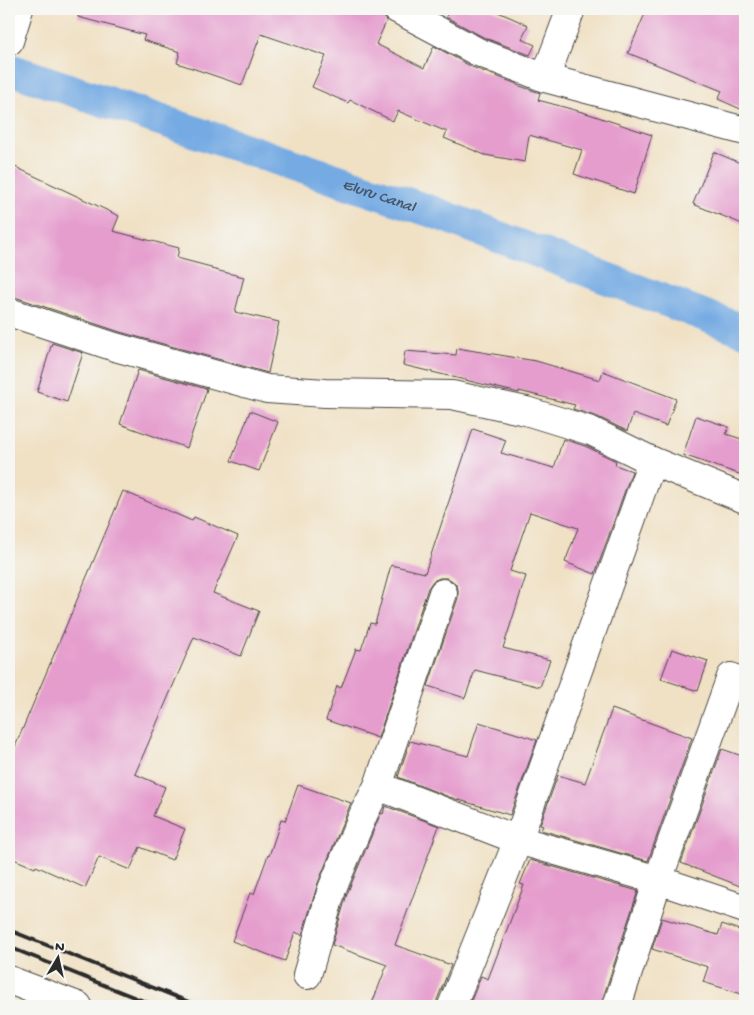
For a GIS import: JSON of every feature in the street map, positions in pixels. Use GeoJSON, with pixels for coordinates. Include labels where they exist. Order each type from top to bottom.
{"type":"FeatureCollection","features":[{"type":"Feature","properties":{"kind":"street"},"geometry":{"type":"LineString","coordinates":[[9,34],[18,9]]}},
{"type":"Feature","properties":{"kind":"street"},"geometry":{"type":"LineString","coordinates":[[9,41],[18,9]]}},
{"type":"Feature","properties":{"kind":"street"},"geometry":{"type":"LineString","coordinates":[[397,9],[478,52],[545,78],[745,131]]}},
{"type":"Feature","properties":{"kind":"street"},"geometry":{"type":"LineString","coordinates":[[545,78],[570,9]]}},
{"type":"Feature","properties":{"kind":"street"},"geometry":{"type":"LineString","coordinates":[[9,312],[115,346],[267,389],[325,393],[452,395],[526,411],[591,431],[652,461],[745,499]]}},
{"type":"Feature","properties":{"kind":"street"},"geometry":{"type":"LineString","coordinates":[[452,1006],[518,840],[652,461]]}},
{"type":"Feature","properties":{"kind":"street"},"geometry":{"type":"LineString","coordinates":[[308,975],[332,889],[364,813],[378,786],[443,593]]}},
{"type":"Feature","properties":{"kind":"street"},"geometry":{"type":"LineString","coordinates":[[617,1006],[658,880],[731,677]]}},
{"type":"Feature","properties":{"kind":"street"},"geometry":{"type":"LineString","coordinates":[[378,786],[518,840],[658,880],[745,909]]}},
{"type":"Feature","properties":{"kind":"street"},"geometry":{"type":"LineString","coordinates":[[9,980],[78,1006]]}},
{"type":"Feature","properties":{"kind":"building"},"geometry":{"type":"Polygon","coordinates":[[[79,9],[382,9],[387,20],[376,44],[424,68],[434,46],[472,67],[540,93],[538,100],[586,113],[652,135],[634,194],[574,174],[582,150],[529,135],[525,162],[485,155],[444,138],[447,132],[398,111],[393,121],[350,100],[348,103],[312,87],[326,56],[261,34],[242,85],[177,63],[180,52],[143,40],[145,35],[78,17],[79,9]]]}},
{"type":"Feature","properties":{"kind":"building"},"geometry":{"type":"Polygon","coordinates":[[[449,9],[491,9],[528,25],[522,39],[535,45],[530,55],[485,38],[446,17],[449,9]]]}},
{"type":"Feature","properties":{"kind":"building"},"geometry":{"type":"Polygon","coordinates":[[[647,9],[745,9],[745,111],[718,99],[722,91],[628,53],[647,9]]]}},
{"type":"Feature","properties":{"kind":"building"},"geometry":{"type":"Polygon","coordinates":[[[714,152],[745,165],[745,225],[693,204],[714,152]]]}},
{"type":"Feature","properties":{"kind":"building"},"geometry":{"type":"Polygon","coordinates":[[[9,164],[119,216],[113,231],[179,248],[177,258],[244,277],[235,312],[279,322],[268,373],[120,332],[9,295],[9,164]]]}},
{"type":"Feature","properties":{"kind":"building"},"geometry":{"type":"Polygon","coordinates":[[[52,343],[83,353],[67,402],[37,392],[52,343]]]}},
{"type":"Feature","properties":{"kind":"building"},"geometry":{"type":"Polygon","coordinates":[[[457,348],[536,361],[600,380],[603,371],[676,399],[666,426],[633,414],[627,431],[598,417],[573,409],[575,405],[403,365],[405,351],[456,355],[457,348]]]}},
{"type":"Feature","properties":{"kind":"building"},"geometry":{"type":"Polygon","coordinates":[[[138,370],[207,389],[187,448],[120,424],[138,370]]]}},
{"type":"Feature","properties":{"kind":"building"},"geometry":{"type":"Polygon","coordinates":[[[250,411],[278,422],[259,471],[231,461],[250,411]]]}},
{"type":"Feature","properties":{"kind":"building"},"geometry":{"type":"Polygon","coordinates":[[[696,416],[729,427],[726,434],[745,440],[745,476],[683,455],[696,416]]]}},
{"type":"Feature","properties":{"kind":"building"},"geometry":{"type":"Polygon","coordinates":[[[473,429],[506,440],[501,453],[554,468],[563,439],[585,446],[616,461],[615,465],[632,471],[595,574],[565,562],[578,528],[530,512],[510,571],[526,576],[503,648],[550,660],[540,687],[475,670],[465,698],[428,686],[458,598],[458,589],[455,583],[448,578],[440,578],[433,581],[428,588],[378,738],[326,720],[337,686],[341,688],[356,649],[361,650],[370,623],[375,624],[391,565],[425,573],[473,429]]]}},
{"type":"Feature","properties":{"kind":"building"},"geometry":{"type":"Polygon","coordinates":[[[123,491],[192,521],[194,517],[238,536],[213,593],[259,611],[241,656],[194,637],[135,774],[165,787],[153,816],[185,829],[172,860],[140,847],[130,870],[99,857],[85,888],[36,866],[35,868],[9,857],[9,761],[123,491]]]}},
{"type":"Feature","properties":{"kind":"building"},"geometry":{"type":"Polygon","coordinates":[[[672,649],[708,661],[698,691],[661,679],[672,649]]]}},
{"type":"Feature","properties":{"kind":"building"},"geometry":{"type":"Polygon","coordinates":[[[612,709],[692,738],[648,861],[541,830],[543,826],[540,825],[558,775],[585,783],[612,709]]]}},
{"type":"Feature","properties":{"kind":"building"},"geometry":{"type":"Polygon","coordinates":[[[479,722],[537,740],[510,815],[449,797],[398,777],[410,741],[468,756],[479,722]]]}},
{"type":"Feature","properties":{"kind":"building"},"geometry":{"type":"Polygon","coordinates":[[[722,749],[745,757],[745,888],[681,863],[722,749]]]}},
{"type":"Feature","properties":{"kind":"building"},"geometry":{"type":"Polygon","coordinates":[[[298,785],[351,803],[318,883],[302,935],[295,932],[285,961],[232,941],[250,893],[254,894],[281,820],[285,821],[298,785]]]}},
{"type":"Feature","properties":{"kind":"building"},"geometry":{"type":"Polygon","coordinates":[[[385,806],[439,826],[395,945],[451,965],[437,1000],[437,1006],[371,1006],[387,965],[332,945],[347,894],[385,806]]]}},
{"type":"Feature","properties":{"kind":"building"},"geometry":{"type":"Polygon","coordinates":[[[530,860],[638,891],[602,1006],[469,1006],[481,976],[488,979],[524,885],[520,884],[530,860]]]}},
{"type":"Feature","properties":{"kind":"building"},"geometry":{"type":"Polygon","coordinates":[[[662,918],[718,935],[722,924],[745,932],[745,995],[703,982],[708,967],[652,949],[662,918]]]}},
{"type":"Feature","properties":{"kind":"waterway","name":"Eluru Canal"},"geometry":{"type":"LineString","coordinates":[[9,69],[433,212],[745,331]]}},
{"type":"Feature","properties":{"kind":"railway"},"geometry":{"type":"LineString","coordinates":[[9,930],[199,1006]]}},
{"type":"Feature","properties":{"kind":"railway"},"geometry":{"type":"LineString","coordinates":[[9,947],[156,1006]]}}]}
